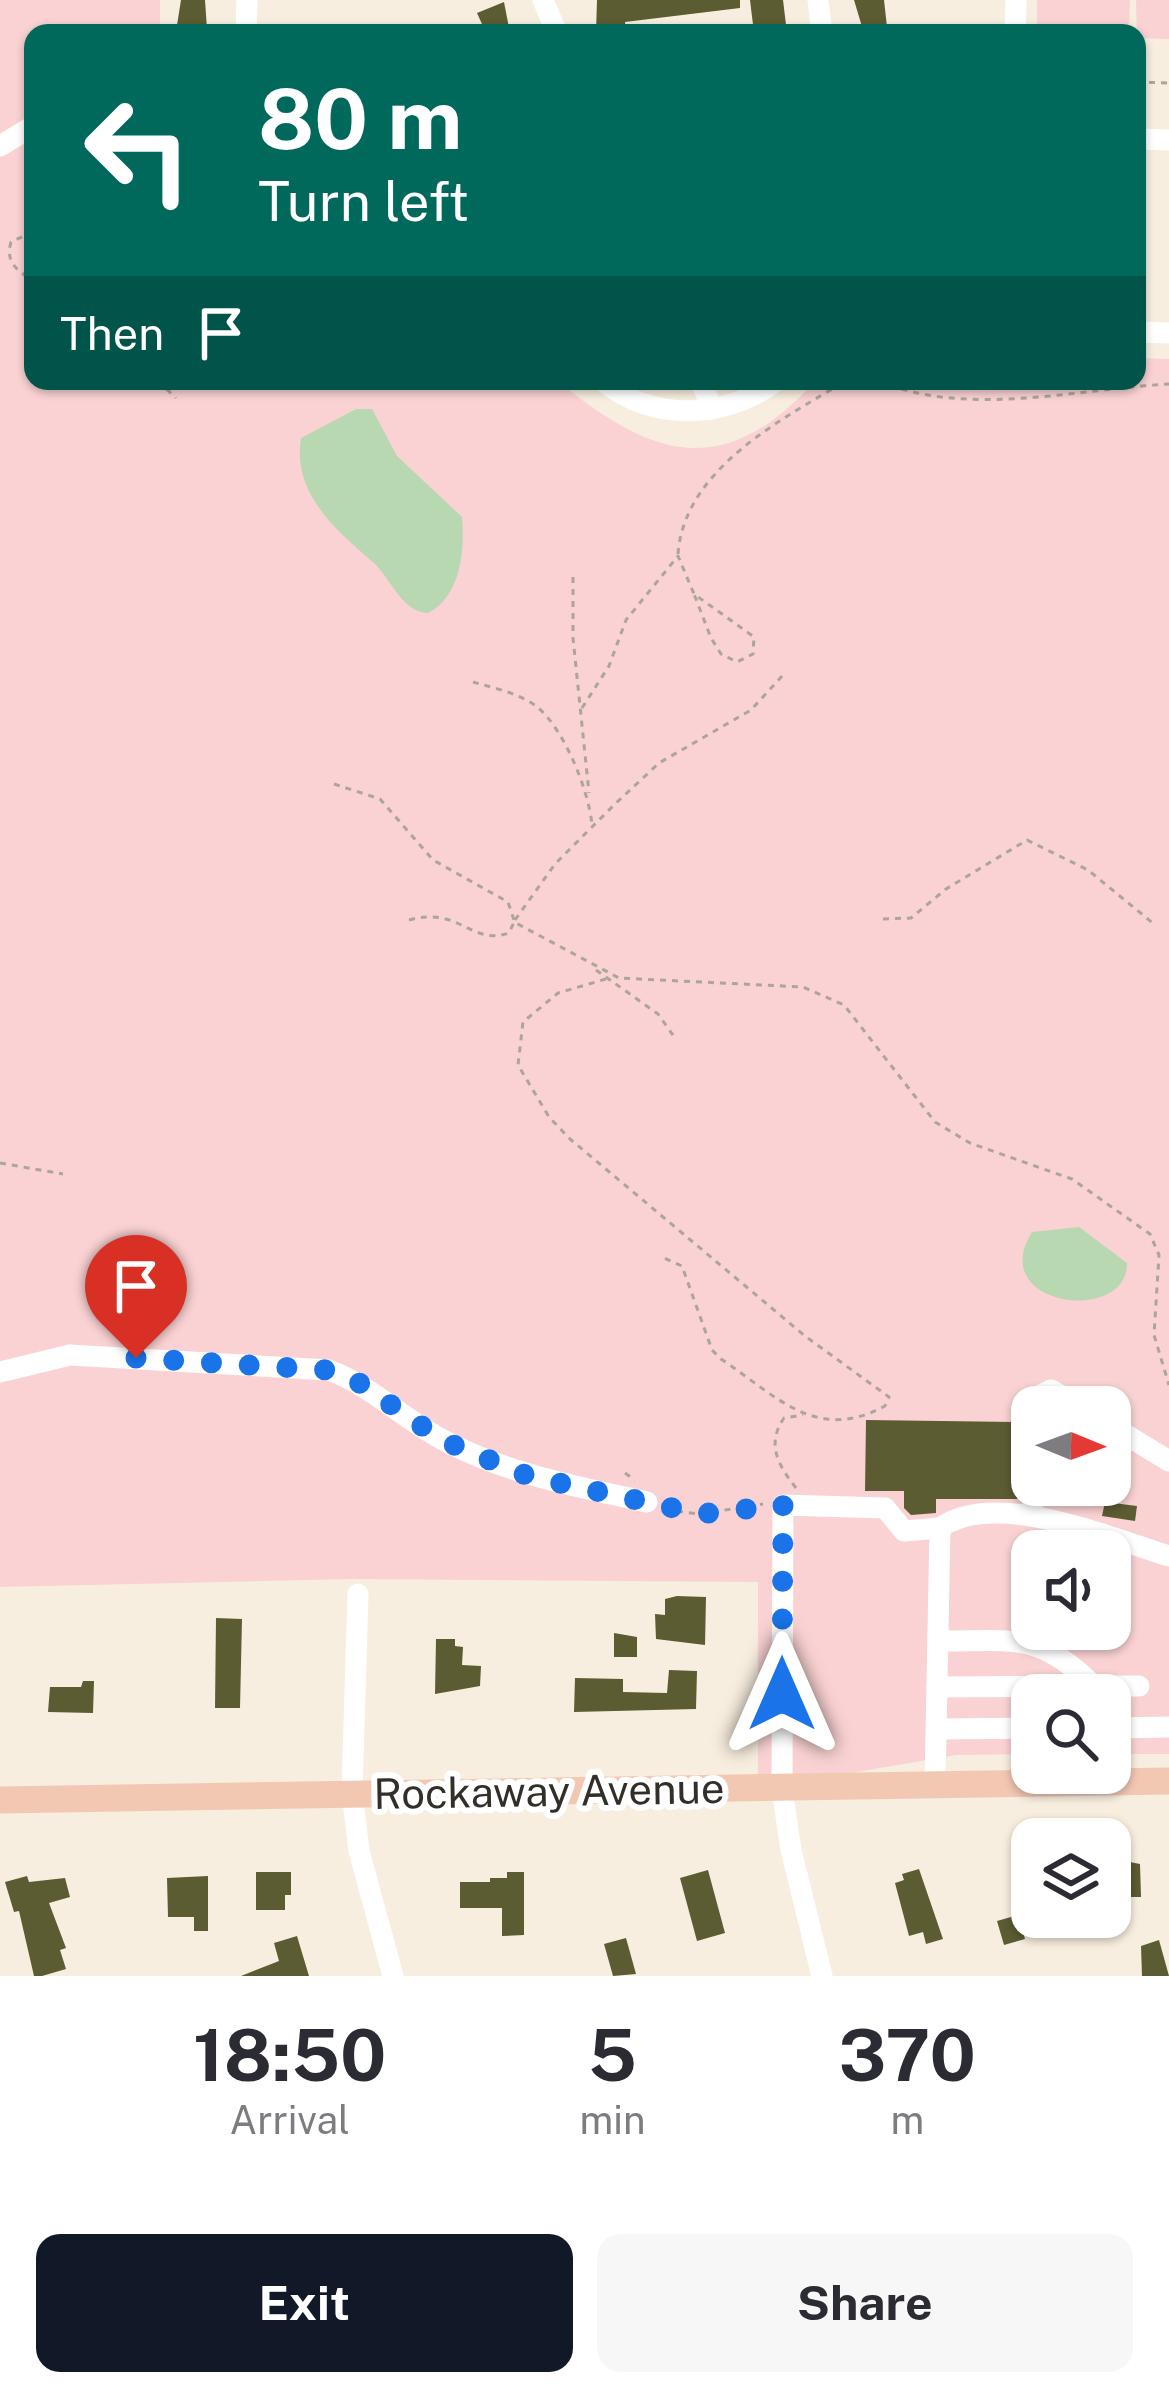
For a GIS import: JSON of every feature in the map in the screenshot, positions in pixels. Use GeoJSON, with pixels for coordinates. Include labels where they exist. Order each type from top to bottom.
{"type":"FeatureCollection","features":[{"type":"Feature","properties":{"kind":"main road","name":"Rockaway Avenue"},"geometry":{"type":"LineString","coordinates":[[0,1800],[1169,1781]]}},
{"type":"Feature","properties":{"kind":"street"},"geometry":{"type":"LineString","coordinates":[[620,390],[644,404],[712,409],[761,390]]}},
{"type":"Feature","properties":{"kind":"street"},"geometry":{"type":"LineString","coordinates":[[705,390],[712,409]]}},
{"type":"Feature","properties":{"kind":"street"},"geometry":{"type":"LineString","coordinates":[[0,1372],[70,1354],[328,1370],[355,1380],[442,1440],[480,1458],[528,1476],[647,1502]]}},
{"type":"Feature","properties":{"kind":"street"},"geometry":{"type":"LineString","coordinates":[[1131,1438],[1169,1461]]}},
{"type":"Feature","properties":{"kind":"street"},"geometry":{"type":"LineString","coordinates":[[822,1976],[790,1850],[782,1789],[794,1506],[885,1508],[904,1531],[940,1528],[956,1516],[1032,1515],[1169,1556]]}},
{"type":"Feature","properties":{"kind":"street"},"geometry":{"type":"LineString","coordinates":[[1032,1515],[1033,1506]]}},
{"type":"Feature","properties":{"kind":"street"},"geometry":{"type":"LineString","coordinates":[[935,1786],[940,1528]]}},
{"type":"Feature","properties":{"kind":"street"},"geometry":{"type":"LineString","coordinates":[[358,1594],[352,1793],[359,1851],[393,1976]]}},
{"type":"Feature","properties":{"kind":"street"},"geometry":{"type":"LineString","coordinates":[[938,1641],[1034,1642],[1061,1654],[1082,1674]]}},
{"type":"Feature","properties":{"kind":"street"},"geometry":{"type":"LineString","coordinates":[[1131,1686],[1139,1686]]}},
{"type":"Feature","properties":{"kind":"street"},"geometry":{"type":"LineString","coordinates":[[937,1687],[1011,1687]]}},
{"type":"Feature","properties":{"kind":"street"},"geometry":{"type":"LineString","coordinates":[[1131,1727],[1169,1726]]}},
{"type":"Feature","properties":{"kind":"street"},"geometry":{"type":"LineString","coordinates":[[936,1729],[1011,1728]]}},
{"type":"Feature","properties":{"kind":"path"},"geometry":{"type":"LineString","coordinates":[[24,236],[11,242],[8,252],[13,267],[24,274]]}},
{"type":"Feature","properties":{"kind":"path"},"geometry":{"type":"LineString","coordinates":[[168,390],[176,398]]}},
{"type":"Feature","properties":{"kind":"path"},"geometry":{"type":"LineString","coordinates":[[582,708],[609,666],[626,620],[678,556],[688,508],[722,467],[833,390]]}},
{"type":"Feature","properties":{"kind":"path"},"geometry":{"type":"LineString","coordinates":[[904,390],[921,396],[1040,399],[1117,390]]}},
{"type":"Feature","properties":{"kind":"path"},"geometry":{"type":"LineString","coordinates":[[678,556],[694,593],[721,654],[737,662],[753,654],[754,637],[747,628],[694,593]]}},
{"type":"Feature","properties":{"kind":"path"},"geometry":{"type":"LineString","coordinates":[[573,577],[592,830]]}},
{"type":"Feature","properties":{"kind":"path"},"geometry":{"type":"LineString","coordinates":[[409,920],[453,917],[483,938],[509,933],[555,864],[659,764],[751,710],[784,674]]}},
{"type":"Feature","properties":{"kind":"path"},"geometry":{"type":"LineString","coordinates":[[473,682],[532,703],[544,713],[589,793]]}},
{"type":"Feature","properties":{"kind":"path"},"geometry":{"type":"LineString","coordinates":[[334,784],[389,806],[414,843],[461,880],[508,902],[514,922],[619,978],[803,987],[844,1005],[935,1122],[970,1143],[1072,1179],[1150,1234],[1159,1255],[1151,1316],[1169,1385]]}},
{"type":"Feature","properties":{"kind":"path"},"geometry":{"type":"LineString","coordinates":[[883,919],[911,918],[946,889],[1027,840],[1088,870],[1154,924]]}},
{"type":"Feature","properties":{"kind":"path"},"geometry":{"type":"LineString","coordinates":[[590,965],[658,1014],[675,1038]]}},
{"type":"Feature","properties":{"kind":"path"},"geometry":{"type":"LineString","coordinates":[[606,979],[537,1005],[516,1042],[518,1065],[541,1105],[570,1139],[805,1336],[889,1396],[885,1406],[844,1424],[805,1414],[712,1349],[682,1266],[664,1258]]}},
{"type":"Feature","properties":{"kind":"path"},"geometry":{"type":"LineString","coordinates":[[0,1163],[63,1174]]}},
{"type":"Feature","properties":{"kind":"path"},"geometry":{"type":"LineString","coordinates":[[625,1473],[647,1502],[700,1514],[794,1506],[774,1454],[779,1423],[805,1414]]}},
{"type":"Feature","properties":{"kind":"shaded area"},"geometry":{"type":"Polygon","coordinates":[[[0,0],[160,0],[160,24],[24,24],[24,390],[570,390],[625,428],[688,448],[718,446],[750,434],[806,390],[1146,390],[1146,358],[1169,359],[1169,1754],[1131,1754],[1131,1674],[1011,1674],[1011,1754],[956,1755],[758,1789],[758,1582],[352,1579],[0,1587],[0,0]]]}},
{"type":"Feature","properties":{"kind":"shaded area"},"geometry":{"type":"Polygon","coordinates":[[[1037,0],[1130,0],[1129,24],[1037,24],[1037,0]]]}},
{"type":"Feature","properties":{"kind":"shaded area"},"geometry":{"type":"Polygon","coordinates":[[[1136,0],[1169,0],[1169,39],[1146,38],[1146,24],[1137,24],[1136,0]]]}},
{"type":"Feature","properties":{"kind":"shaded area"},"geometry":{"type":"Polygon","coordinates":[[[356,409],[372,409],[397,456],[462,517],[463,544],[454,584],[428,613],[404,601],[374,563],[332,524],[303,477],[301,438],[356,409]]]}},
{"type":"Feature","properties":{"kind":"shaded area"},"geometry":{"type":"Polygon","coordinates":[[[1079,1227],[1127,1263],[1121,1283],[1106,1295],[1062,1299],[1042,1291],[1027,1277],[1023,1257],[1032,1232],[1079,1227]]]}},
{"type":"Feature","properties":{"kind":"building"},"geometry":{"type":"Polygon","coordinates":[[[181,0],[205,0],[207,24],[177,24],[181,0]]]}},
{"type":"Feature","properties":{"kind":"building"},"geometry":{"type":"Polygon","coordinates":[[[597,0],[740,0],[740,8],[596,24],[597,0]]]}},
{"type":"Feature","properties":{"kind":"building"},"geometry":{"type":"Polygon","coordinates":[[[750,0],[783,0],[786,24],[753,24],[750,0]]]}},
{"type":"Feature","properties":{"kind":"building"},"geometry":{"type":"Polygon","coordinates":[[[854,0],[884,0],[887,24],[861,24],[854,0]]]}},
{"type":"Feature","properties":{"kind":"building"},"geometry":{"type":"Polygon","coordinates":[[[504,2],[508,24],[482,24],[477,13],[504,2]]]}},
{"type":"Feature","properties":{"kind":"building"},"geometry":{"type":"Polygon","coordinates":[[[866,1420],[1011,1422],[1011,1499],[936,1499],[936,1513],[911,1515],[904,1508],[904,1491],[865,1491],[866,1420]]]}},
{"type":"Feature","properties":{"kind":"building"},"geometry":{"type":"Polygon","coordinates":[[[1104,1506],[1137,1506],[1135,1521],[1102,1516],[1104,1506]]]}},
{"type":"Feature","properties":{"kind":"building"},"geometry":{"type":"Polygon","coordinates":[[[706,1597],[705,1645],[656,1639],[655,1614],[665,1615],[665,1599],[706,1597]]]}},
{"type":"Feature","properties":{"kind":"building"},"geometry":{"type":"Polygon","coordinates":[[[216,1618],[242,1619],[240,1708],[215,1708],[216,1618]]]}},
{"type":"Feature","properties":{"kind":"building"},"geometry":{"type":"Polygon","coordinates":[[[614,1633],[637,1637],[637,1657],[614,1657],[614,1633]]]}},
{"type":"Feature","properties":{"kind":"building"},"geometry":{"type":"Polygon","coordinates":[[[436,1639],[455,1639],[455,1646],[463,1647],[462,1665],[481,1666],[480,1686],[435,1694],[436,1639]]]}},
{"type":"Feature","properties":{"kind":"building"},"geometry":{"type":"Polygon","coordinates":[[[669,1670],[697,1671],[696,1709],[574,1712],[575,1678],[623,1679],[623,1692],[667,1693],[669,1670]]]}},
{"type":"Feature","properties":{"kind":"building"},"geometry":{"type":"Polygon","coordinates":[[[83,1681],[94,1681],[93,1713],[48,1712],[50,1687],[81,1687],[83,1681]]]}},
{"type":"Feature","properties":{"kind":"building"},"geometry":{"type":"Polygon","coordinates":[[[1131,1862],[1140,1864],[1141,1897],[1131,1897],[1131,1862]]]}},
{"type":"Feature","properties":{"kind":"building"},"geometry":{"type":"Polygon","coordinates":[[[919,1869],[943,1939],[926,1944],[923,1932],[909,1936],[895,1883],[904,1880],[902,1874],[919,1869]]]}},
{"type":"Feature","properties":{"kind":"building"},"geometry":{"type":"Polygon","coordinates":[[[708,1870],[725,1933],[697,1941],[680,1878],[708,1870]]]}},
{"type":"Feature","properties":{"kind":"building"},"geometry":{"type":"Polygon","coordinates":[[[256,1872],[291,1872],[285,1910],[256,1910],[256,1872]]]}},
{"type":"Feature","properties":{"kind":"building"},"geometry":{"type":"Polygon","coordinates":[[[507,1872],[524,1872],[524,1935],[502,1936],[502,1908],[460,1908],[460,1882],[490,1882],[490,1878],[507,1878],[507,1872]]]}},
{"type":"Feature","properties":{"kind":"building"},"geometry":{"type":"Polygon","coordinates":[[[27,1876],[29,1882],[65,1878],[70,1897],[49,1903],[66,1948],[60,1950],[66,1969],[42,1976],[34,1976],[19,1911],[14,1912],[5,1882],[27,1876]]]}},
{"type":"Feature","properties":{"kind":"building"},"geometry":{"type":"Polygon","coordinates":[[[208,1876],[208,1931],[194,1931],[194,1917],[168,1917],[167,1878],[208,1876]]]}},
{"type":"Feature","properties":{"kind":"building"},"geometry":{"type":"Polygon","coordinates":[[[1011,1917],[1011,1938],[1025,1939],[1004,1945],[997,1921],[1011,1917]]]}},
{"type":"Feature","properties":{"kind":"building"},"geometry":{"type":"Polygon","coordinates":[[[297,1936],[309,1976],[241,1976],[279,1961],[274,1943],[297,1936]]]}},
{"type":"Feature","properties":{"kind":"building"},"geometry":{"type":"Polygon","coordinates":[[[626,1938],[636,1974],[613,1976],[604,1944],[626,1938]]]}},
{"type":"Feature","properties":{"kind":"building"},"geometry":{"type":"Polygon","coordinates":[[[1159,1940],[1169,1976],[1142,1976],[1141,1946],[1159,1940]]]}},
{"type":"Feature","properties":{"kind":"route"},"geometry":{"type":"LineString","coordinates":[[136,1358],[298,1364],[328,1370],[355,1380],[442,1440],[480,1458],[528,1476],[661,1509],[700,1514],[783,1505],[782,1694]]}}]}
